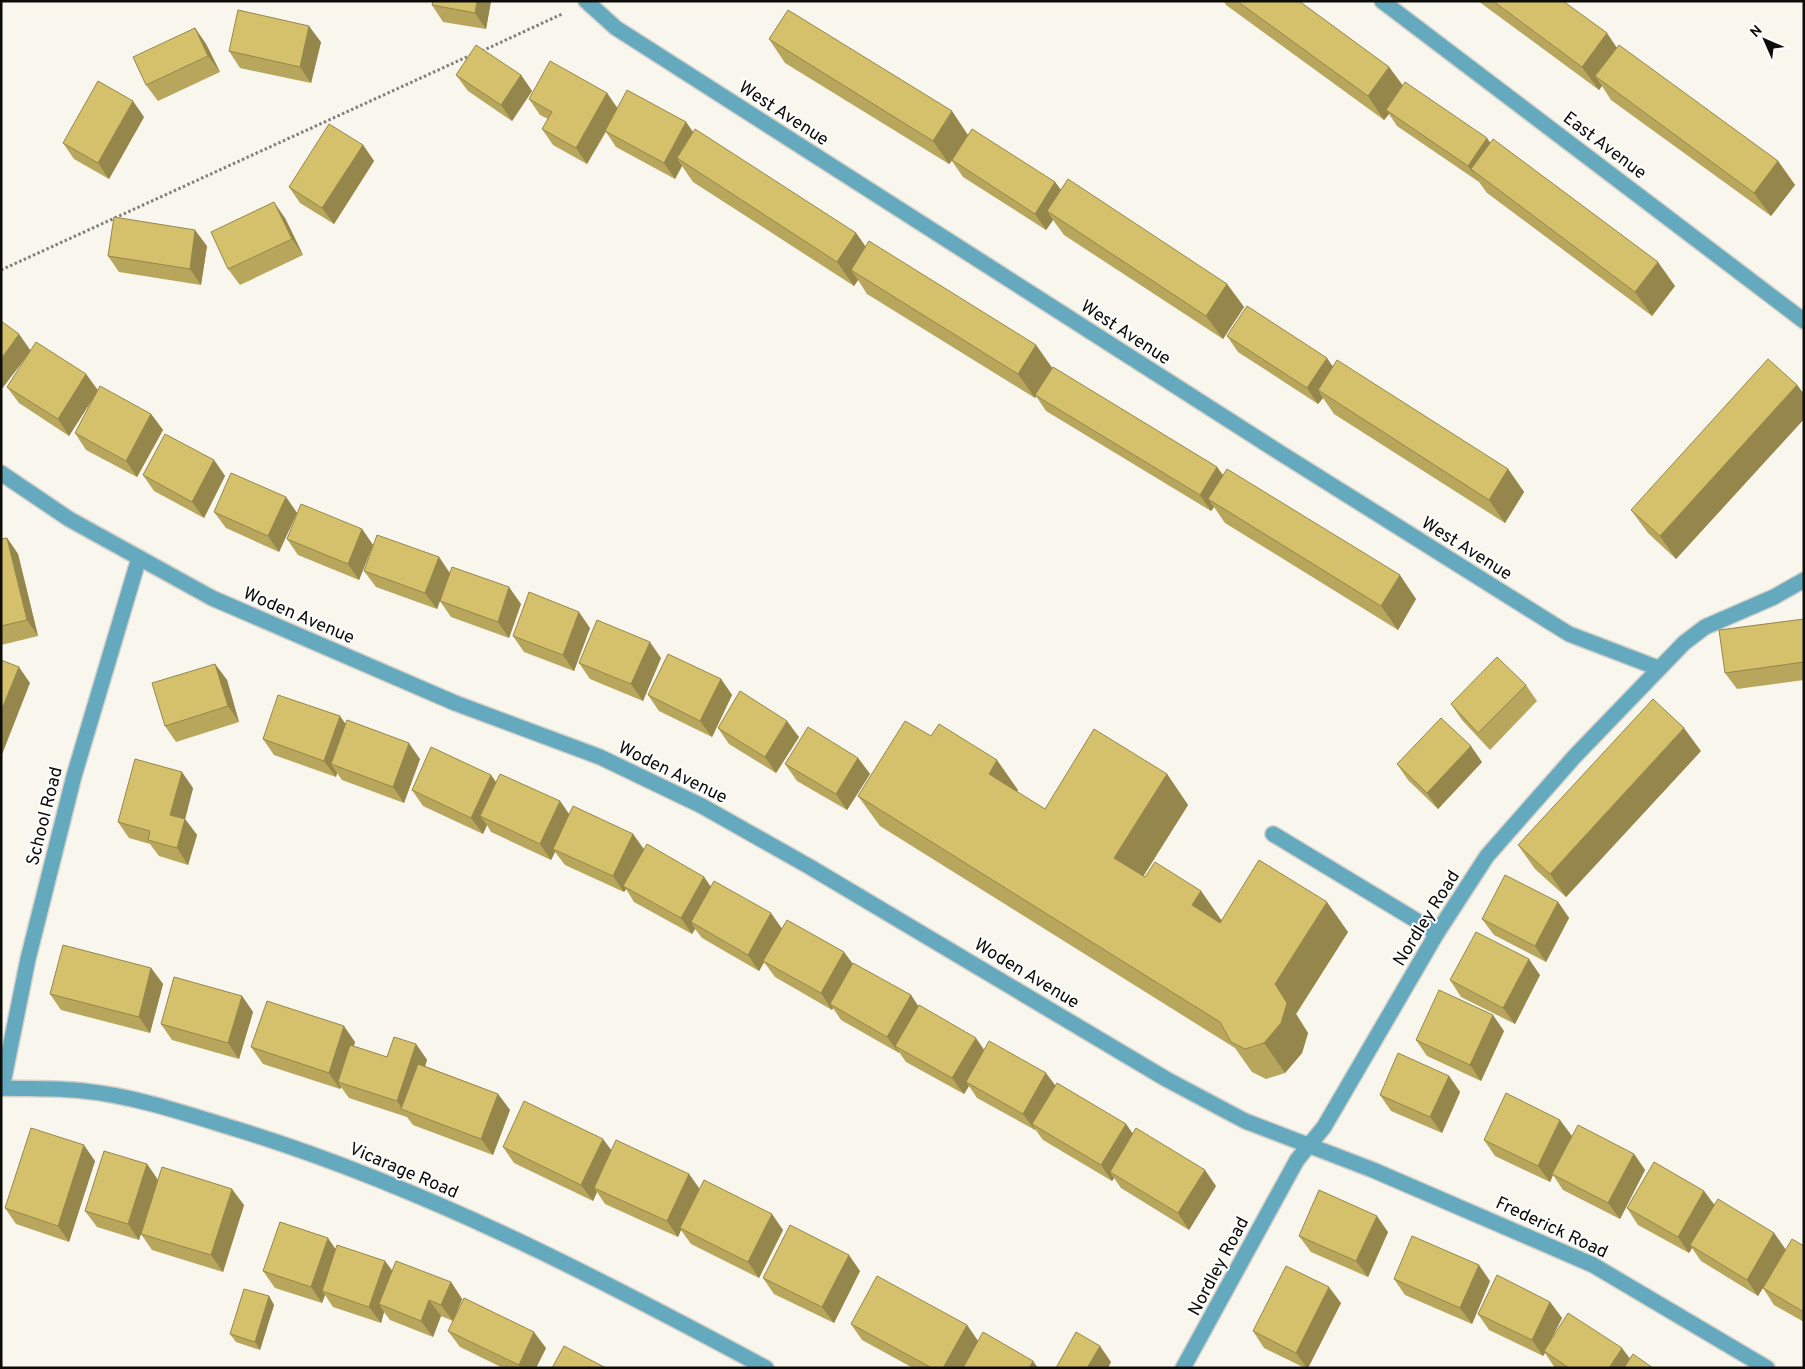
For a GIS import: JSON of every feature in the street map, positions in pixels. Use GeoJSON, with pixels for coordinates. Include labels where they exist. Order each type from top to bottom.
{"type":"FeatureCollection","features":[{"type":"Feature","properties":{"kind":"street","name":"East Avenue"},"geometry":{"type":"LineString","coordinates":[[1382,1],[1804,321]]}},
{"type":"Feature","properties":{"kind":"street","name":"West Avenue"},"geometry":{"type":"LineString","coordinates":[[586,2],[625,34],[1282,454],[1560,629],[1658,668]]}},
{"type":"Feature","properties":{"kind":"street","name":"Woden Avenue"},"geometry":{"type":"LineString","coordinates":[[1,473],[70,519],[212,598],[455,703],[600,757],[702,806],[836,882],[1166,1079],[1245,1121],[1309,1144]]}},
{"type":"Feature","properties":{"kind":"street","name":"School Road"},"geometry":{"type":"LineString","coordinates":[[2,1088],[28,959],[71,785],[139,558]]}},
{"type":"Feature","properties":{"kind":"street","name":"Nordley Road"},"geometry":{"type":"LineString","coordinates":[[1183,1368],[1297,1160],[1324,1127],[1437,933],[1487,856],[1575,756],[1684,643],[1705,627],[1774,597],[1804,580]]}},
{"type":"Feature","properties":{"kind":"street"},"geometry":{"type":"LineString","coordinates":[[1273,834],[1437,933]]}},
{"type":"Feature","properties":{"kind":"street","name":"Vicarage Road"},"geometry":{"type":"LineString","coordinates":[[2,1088],[85,1091],[170,1108],[340,1164],[436,1202],[525,1244],[766,1368]]}},
{"type":"Feature","properties":{"kind":"street","name":"Frederick Road"},"geometry":{"type":"LineString","coordinates":[[1309,1144],[1502,1224],[1593,1265],[1767,1368]]}},
{"type":"Feature","properties":{"kind":"path"},"geometry":{"type":"LineString","coordinates":[[1,270],[586,2]]}},
{"type":"Feature","properties":{"kind":"building"},"geometry":{"type":"Polygon","coordinates":[[[433,1],[477,1],[475,13],[432,5],[433,1]]]}},
{"type":"Feature","properties":{"kind":"building"},"geometry":{"type":"Polygon","coordinates":[[[1237,1],[1299,1],[1389,67],[1368,96],[1237,1]]]}},
{"type":"Feature","properties":{"kind":"building"},"geometry":{"type":"Polygon","coordinates":[[[1493,1],[1563,1],[1607,33],[1582,67],[1493,1]]]}},
{"type":"Feature","properties":{"kind":"building"},"geometry":{"type":"Polygon","coordinates":[[[238,10],[309,26],[300,67],[229,51],[238,10]]]}},
{"type":"Feature","properties":{"kind":"building"},"geometry":{"type":"Polygon","coordinates":[[[788,10],[952,111],[933,141],[769,39],[788,10]]]}},
{"type":"Feature","properties":{"kind":"building"},"geometry":{"type":"Polygon","coordinates":[[[195,28],[208,56],[146,85],[133,57],[195,28]]]}},
{"type":"Feature","properties":{"kind":"building"},"geometry":{"type":"Polygon","coordinates":[[[476,45],[521,75],[501,105],[456,75],[476,45]]]}},
{"type":"Feature","properties":{"kind":"building"},"geometry":{"type":"Polygon","coordinates":[[[1619,45],[1778,161],[1754,193],[1595,76],[1619,45]]]}},
{"type":"Feature","properties":{"kind":"building"},"geometry":{"type":"Polygon","coordinates":[[[550,61],[607,93],[576,148],[542,129],[552,112],[529,99],[550,61]]]}},
{"type":"Feature","properties":{"kind":"building"},"geometry":{"type":"Polygon","coordinates":[[[98,81],[133,101],[98,163],[63,143],[98,81]]]}},
{"type":"Feature","properties":{"kind":"building"},"geometry":{"type":"Polygon","coordinates":[[[1405,82],[1487,138],[1468,166],[1386,110],[1405,82]]]}},
{"type":"Feature","properties":{"kind":"building"},"geometry":{"type":"Polygon","coordinates":[[[627,90],[686,122],[664,163],[605,131],[627,90]]]}},
{"type":"Feature","properties":{"kind":"building"},"geometry":{"type":"Polygon","coordinates":[[[329,124],[363,145],[322,208],[289,187],[329,124]]]}},
{"type":"Feature","properties":{"kind":"building"},"geometry":{"type":"Polygon","coordinates":[[[695,129],[856,233],[837,262],[677,158],[695,129]]]}},
{"type":"Feature","properties":{"kind":"building"},"geometry":{"type":"Polygon","coordinates":[[[972,129],[1055,182],[1035,214],[952,160],[972,129]]]}},
{"type":"Feature","properties":{"kind":"building"},"geometry":{"type":"Polygon","coordinates":[[[1493,139],[1658,262],[1635,292],[1471,169],[1493,139]]]}},
{"type":"Feature","properties":{"kind":"building"},"geometry":{"type":"Polygon","coordinates":[[[1068,179],[1227,284],[1206,316],[1047,211],[1068,179]]]}},
{"type":"Feature","properties":{"kind":"building"},"geometry":{"type":"Polygon","coordinates":[[[274,202],[292,239],[228,269],[211,232],[274,202]]]}},
{"type":"Feature","properties":{"kind":"building"},"geometry":{"type":"Polygon","coordinates":[[[114,217],[195,230],[190,269],[108,256],[114,217]]]}},
{"type":"Feature","properties":{"kind":"building"},"geometry":{"type":"Polygon","coordinates":[[[869,241],[1036,345],[1018,374],[851,270],[869,241]]]}},
{"type":"Feature","properties":{"kind":"building"},"geometry":{"type":"Polygon","coordinates":[[[1247,306],[1327,358],[1307,388],[1227,336],[1247,306]]]}},
{"type":"Feature","properties":{"kind":"building"},"geometry":{"type":"Polygon","coordinates":[[[1,321],[19,334],[1,359],[1,321]]]}},
{"type":"Feature","properties":{"kind":"building"},"geometry":{"type":"Polygon","coordinates":[[[36,342],[86,374],[58,419],[7,387],[36,342]]]}},
{"type":"Feature","properties":{"kind":"building"},"geometry":{"type":"Polygon","coordinates":[[[1768,359],[1797,385],[1660,536],[1631,510],[1768,359]]]}},
{"type":"Feature","properties":{"kind":"building"},"geometry":{"type":"Polygon","coordinates":[[[1337,360],[1508,469],[1489,500],[1318,390],[1337,360]]]}},
{"type":"Feature","properties":{"kind":"building"},"geometry":{"type":"Polygon","coordinates":[[[1053,367],[1217,467],[1200,495],[1035,395],[1053,367]]]}},
{"type":"Feature","properties":{"kind":"building"},"geometry":{"type":"Polygon","coordinates":[[[100,386],[151,414],[126,461],[75,433],[100,386]]]}},
{"type":"Feature","properties":{"kind":"building"},"geometry":{"type":"Polygon","coordinates":[[[165,434],[214,460],[192,502],[143,475],[165,434]]]}},
{"type":"Feature","properties":{"kind":"building"},"geometry":{"type":"Polygon","coordinates":[[[1227,469],[1400,575],[1381,606],[1208,499],[1227,469]]]}},
{"type":"Feature","properties":{"kind":"building"},"geometry":{"type":"Polygon","coordinates":[[[231,473],[286,497],[268,536],[214,512],[231,473]]]}},
{"type":"Feature","properties":{"kind":"building"},"geometry":{"type":"Polygon","coordinates":[[[301,504],[362,529],[348,564],[287,539],[301,504]]]}},
{"type":"Feature","properties":{"kind":"building"},"geometry":{"type":"Polygon","coordinates":[[[377,535],[439,557],[425,593],[364,571],[377,535]]]}},
{"type":"Feature","properties":{"kind":"building"},"geometry":{"type":"Polygon","coordinates":[[[7,538],[27,620],[1,626],[1,539],[7,538]]]}},
{"type":"Feature","properties":{"kind":"building"},"geometry":{"type":"Polygon","coordinates":[[[452,567],[509,587],[498,622],[440,601],[452,567]]]}},
{"type":"Feature","properties":{"kind":"building"},"geometry":{"type":"Polygon","coordinates":[[[529,592],[579,612],[563,655],[513,636],[529,592]]]}},
{"type":"Feature","properties":{"kind":"building"},"geometry":{"type":"Polygon","coordinates":[[[1804,619],[1804,662],[1725,673],[1719,630],[1804,619]]]}},
{"type":"Feature","properties":{"kind":"building"},"geometry":{"type":"Polygon","coordinates":[[[597,620],[650,642],[631,684],[579,663],[597,620]]]}},
{"type":"Feature","properties":{"kind":"building"},"geometry":{"type":"Polygon","coordinates":[[[668,654],[721,679],[700,721],[648,695],[668,654]]]}},
{"type":"Feature","properties":{"kind":"building"},"geometry":{"type":"Polygon","coordinates":[[[1497,657],[1526,685],[1478,733],[1451,704],[1497,657]]]}},
{"type":"Feature","properties":{"kind":"building"},"geometry":{"type":"Polygon","coordinates":[[[1,660],[19,667],[1,711],[1,660]]]}},
{"type":"Feature","properties":{"kind":"building"},"geometry":{"type":"Polygon","coordinates":[[[215,664],[228,706],[165,726],[152,683],[215,664]]]}},
{"type":"Feature","properties":{"kind":"building"},"geometry":{"type":"Polygon","coordinates":[[[740,691],[787,721],[765,757],[718,728],[740,691]]]}},
{"type":"Feature","properties":{"kind":"building"},"geometry":{"type":"Polygon","coordinates":[[[278,695],[340,716],[324,761],[263,739],[278,695]]]}},
{"type":"Feature","properties":{"kind":"building"},"geometry":{"type":"Polygon","coordinates":[[[1653,699],[1684,728],[1550,874],[1518,845],[1653,699]]]}},
{"type":"Feature","properties":{"kind":"building"},"geometry":{"type":"Polygon","coordinates":[[[1441,718],[1471,746],[1427,793],[1397,764],[1441,718]]]}},
{"type":"Feature","properties":{"kind":"building"},"geometry":{"type":"Polygon","coordinates":[[[347,720],[409,743],[393,787],[331,764],[347,720]]]}},
{"type":"Feature","properties":{"kind":"building"},"geometry":{"type":"Polygon","coordinates":[[[905,721],[931,736],[939,724],[997,760],[989,774],[1045,809],[1094,729],[1167,774],[1114,858],[1145,877],[1155,862],[1201,891],[1192,905],[1220,923],[1259,860],[1327,902],[1275,984],[1287,1003],[1281,1023],[1264,1043],[1245,1049],[1231,1042],[1220,1022],[858,796],[905,721]]]}},
{"type":"Feature","properties":{"kind":"building"},"geometry":{"type":"Polygon","coordinates":[[[808,727],[858,758],[836,794],[785,764],[808,727]]]}},
{"type":"Feature","properties":{"kind":"building"},"geometry":{"type":"Polygon","coordinates":[[[431,747],[491,775],[471,818],[412,790],[431,747]]]}},
{"type":"Feature","properties":{"kind":"building"},"geometry":{"type":"Polygon","coordinates":[[[135,759],[182,772],[170,815],[185,819],[177,848],[148,840],[150,831],[118,822],[135,759]]]}},
{"type":"Feature","properties":{"kind":"building"},"geometry":{"type":"Polygon","coordinates":[[[500,774],[560,801],[540,844],[480,816],[500,774]]]}},
{"type":"Feature","properties":{"kind":"building"},"geometry":{"type":"Polygon","coordinates":[[[573,806],[633,834],[613,876],[553,849],[573,806]]]}},
{"type":"Feature","properties":{"kind":"building"},"geometry":{"type":"Polygon","coordinates":[[[647,844],[704,877],[681,918],[623,886],[647,844]]]}},
{"type":"Feature","properties":{"kind":"building"},"geometry":{"type":"Polygon","coordinates":[[[1505,875],[1558,902],[1535,946],[1482,919],[1505,875]]]}},
{"type":"Feature","properties":{"kind":"building"},"geometry":{"type":"Polygon","coordinates":[[[714,881],[771,913],[748,955],[691,922],[714,881]]]}},
{"type":"Feature","properties":{"kind":"building"},"geometry":{"type":"Polygon","coordinates":[[[787,920],[844,952],[821,993],[763,961],[787,920]]]}},
{"type":"Feature","properties":{"kind":"building"},"geometry":{"type":"Polygon","coordinates":[[[1476,932],[1529,959],[1503,1008],[1450,980],[1476,932]]]}},
{"type":"Feature","properties":{"kind":"building"},"geometry":{"type":"Polygon","coordinates":[[[63,945],[151,968],[139,1017],[50,994],[63,945]]]}},
{"type":"Feature","properties":{"kind":"building"},"geometry":{"type":"Polygon","coordinates":[[[853,963],[911,995],[887,1037],[830,1004],[853,963]]]}},
{"type":"Feature","properties":{"kind":"building"},"geometry":{"type":"Polygon","coordinates":[[[174,977],[242,996],[228,1043],[161,1024],[174,977]]]}},
{"type":"Feature","properties":{"kind":"building"},"geometry":{"type":"Polygon","coordinates":[[[1439,990],[1493,1015],[1470,1065],[1416,1040],[1439,990]]]}},
{"type":"Feature","properties":{"kind":"building"},"geometry":{"type":"Polygon","coordinates":[[[267,1001],[344,1026],[329,1073],[251,1047],[267,1001]]]}},
{"type":"Feature","properties":{"kind":"building"},"geometry":{"type":"Polygon","coordinates":[[[919,1005],[976,1038],[952,1078],[895,1046],[919,1005]]]}},
{"type":"Feature","properties":{"kind":"building"},"geometry":{"type":"Polygon","coordinates":[[[394,1037],[416,1044],[397,1101],[338,1082],[350,1045],[387,1057],[394,1037]]]}},
{"type":"Feature","properties":{"kind":"building"},"geometry":{"type":"Polygon","coordinates":[[[989,1041],[1046,1073],[1023,1114],[966,1082],[989,1041]]]}},
{"type":"Feature","properties":{"kind":"building"},"geometry":{"type":"Polygon","coordinates":[[[1398,1053],[1449,1076],[1430,1117],[1380,1095],[1398,1053]]]}},
{"type":"Feature","properties":{"kind":"building"},"geometry":{"type":"Polygon","coordinates":[[[418,1064],[498,1094],[481,1139],[401,1109],[418,1064]]]}},
{"type":"Feature","properties":{"kind":"building"},"geometry":{"type":"Polygon","coordinates":[[[1057,1083],[1126,1124],[1101,1165],[1032,1124],[1057,1083]]]}},
{"type":"Feature","properties":{"kind":"building"},"geometry":{"type":"Polygon","coordinates":[[[1506,1093],[1560,1120],[1538,1166],[1484,1140],[1506,1093]]]}},
{"type":"Feature","properties":{"kind":"building"},"geometry":{"type":"Polygon","coordinates":[[[524,1101],[603,1139],[581,1185],[503,1147],[524,1101]]]}},
{"type":"Feature","properties":{"kind":"building"},"geometry":{"type":"Polygon","coordinates":[[[1578,1125],[1634,1154],[1608,1203],[1552,1174],[1578,1125]]]}},
{"type":"Feature","properties":{"kind":"building"},"geometry":{"type":"Polygon","coordinates":[[[31,1128],[84,1145],[58,1226],[5,1208],[31,1128]]]}},
{"type":"Feature","properties":{"kind":"building"},"geometry":{"type":"Polygon","coordinates":[[[1136,1128],[1205,1170],[1178,1213],[1110,1172],[1136,1128]]]}},
{"type":"Feature","properties":{"kind":"building"},"geometry":{"type":"Polygon","coordinates":[[[616,1140],[689,1174],[667,1221],[594,1188],[616,1140]]]}},
{"type":"Feature","properties":{"kind":"building"},"geometry":{"type":"Polygon","coordinates":[[[104,1151],[147,1164],[128,1224],[85,1211],[104,1151]]]}},
{"type":"Feature","properties":{"kind":"building"},"geometry":{"type":"Polygon","coordinates":[[[1654,1162],[1704,1191],[1678,1237],[1627,1208],[1654,1162]]]}},
{"type":"Feature","properties":{"kind":"building"},"geometry":{"type":"Polygon","coordinates":[[[162,1167],[232,1189],[211,1255],[141,1234],[162,1167]]]}},
{"type":"Feature","properties":{"kind":"building"},"geometry":{"type":"Polygon","coordinates":[[[704,1180],[772,1214],[748,1262],[680,1228],[704,1180]]]}},
{"type":"Feature","properties":{"kind":"building"},"geometry":{"type":"Polygon","coordinates":[[[1319,1190],[1377,1216],[1356,1261],[1299,1236],[1319,1190]]]}},
{"type":"Feature","properties":{"kind":"building"},"geometry":{"type":"Polygon","coordinates":[[[1718,1199],[1774,1233],[1747,1280],[1690,1245],[1718,1199]]]}},
{"type":"Feature","properties":{"kind":"building"},"geometry":{"type":"Polygon","coordinates":[[[280,1222],[328,1238],[311,1287],[263,1271],[280,1222]]]}},
{"type":"Feature","properties":{"kind":"building"},"geometry":{"type":"Polygon","coordinates":[[[790,1225],[849,1255],[822,1307],[763,1278],[790,1225]]]}},
{"type":"Feature","properties":{"kind":"building"},"geometry":{"type":"Polygon","coordinates":[[[1412,1236],[1479,1265],[1460,1308],[1394,1279],[1412,1236]]]}},
{"type":"Feature","properties":{"kind":"building"},"geometry":{"type":"Polygon","coordinates":[[[1792,1239],[1804,1246],[1804,1312],[1763,1288],[1792,1239]]]}},
{"type":"Feature","properties":{"kind":"building"},"geometry":{"type":"Polygon","coordinates":[[[337,1245],[385,1261],[369,1307],[322,1291],[337,1245]]]}},
{"type":"Feature","properties":{"kind":"building"},"geometry":{"type":"Polygon","coordinates":[[[396,1261],[451,1282],[441,1305],[429,1300],[421,1321],[379,1304],[396,1261]]]}},
{"type":"Feature","properties":{"kind":"building"},"geometry":{"type":"Polygon","coordinates":[[[1286,1266],[1329,1287],[1296,1353],[1253,1331],[1286,1266]]]}},
{"type":"Feature","properties":{"kind":"building"},"geometry":{"type":"Polygon","coordinates":[[[1497,1275],[1550,1302],[1532,1340],[1478,1314],[1497,1275]]]}},
{"type":"Feature","properties":{"kind":"building"},"geometry":{"type":"Polygon","coordinates":[[[877,1276],[967,1325],[943,1368],[932,1368],[851,1324],[877,1276]]]}},
{"type":"Feature","properties":{"kind":"building"},"geometry":{"type":"Polygon","coordinates":[[[244,1289],[269,1296],[255,1342],[230,1334],[244,1289]]]}},
{"type":"Feature","properties":{"kind":"building"},"geometry":{"type":"Polygon","coordinates":[[[464,1298],[534,1332],[519,1365],[448,1331],[464,1298]]]}},
{"type":"Feature","properties":{"kind":"building"},"geometry":{"type":"Polygon","coordinates":[[[1568,1313],[1622,1348],[1609,1368],[1569,1368],[1544,1351],[1568,1313]]]}},
{"type":"Feature","properties":{"kind":"building"},"geometry":{"type":"Polygon","coordinates":[[[983,1332],[1033,1361],[1029,1368],[963,1368],[983,1332]]]}},
{"type":"Feature","properties":{"kind":"building"},"geometry":{"type":"Polygon","coordinates":[[[1076,1332],[1100,1346],[1087,1368],[1056,1368],[1076,1332]]]}},
{"type":"Feature","properties":{"kind":"building"},"geometry":{"type":"Polygon","coordinates":[[[564,1346],[606,1368],[552,1368],[564,1346]]]}},
{"type":"Feature","properties":{"kind":"building"},"geometry":{"type":"Polygon","coordinates":[[[1633,1354],[1653,1368],[1624,1368],[1633,1354]]]}}]}
